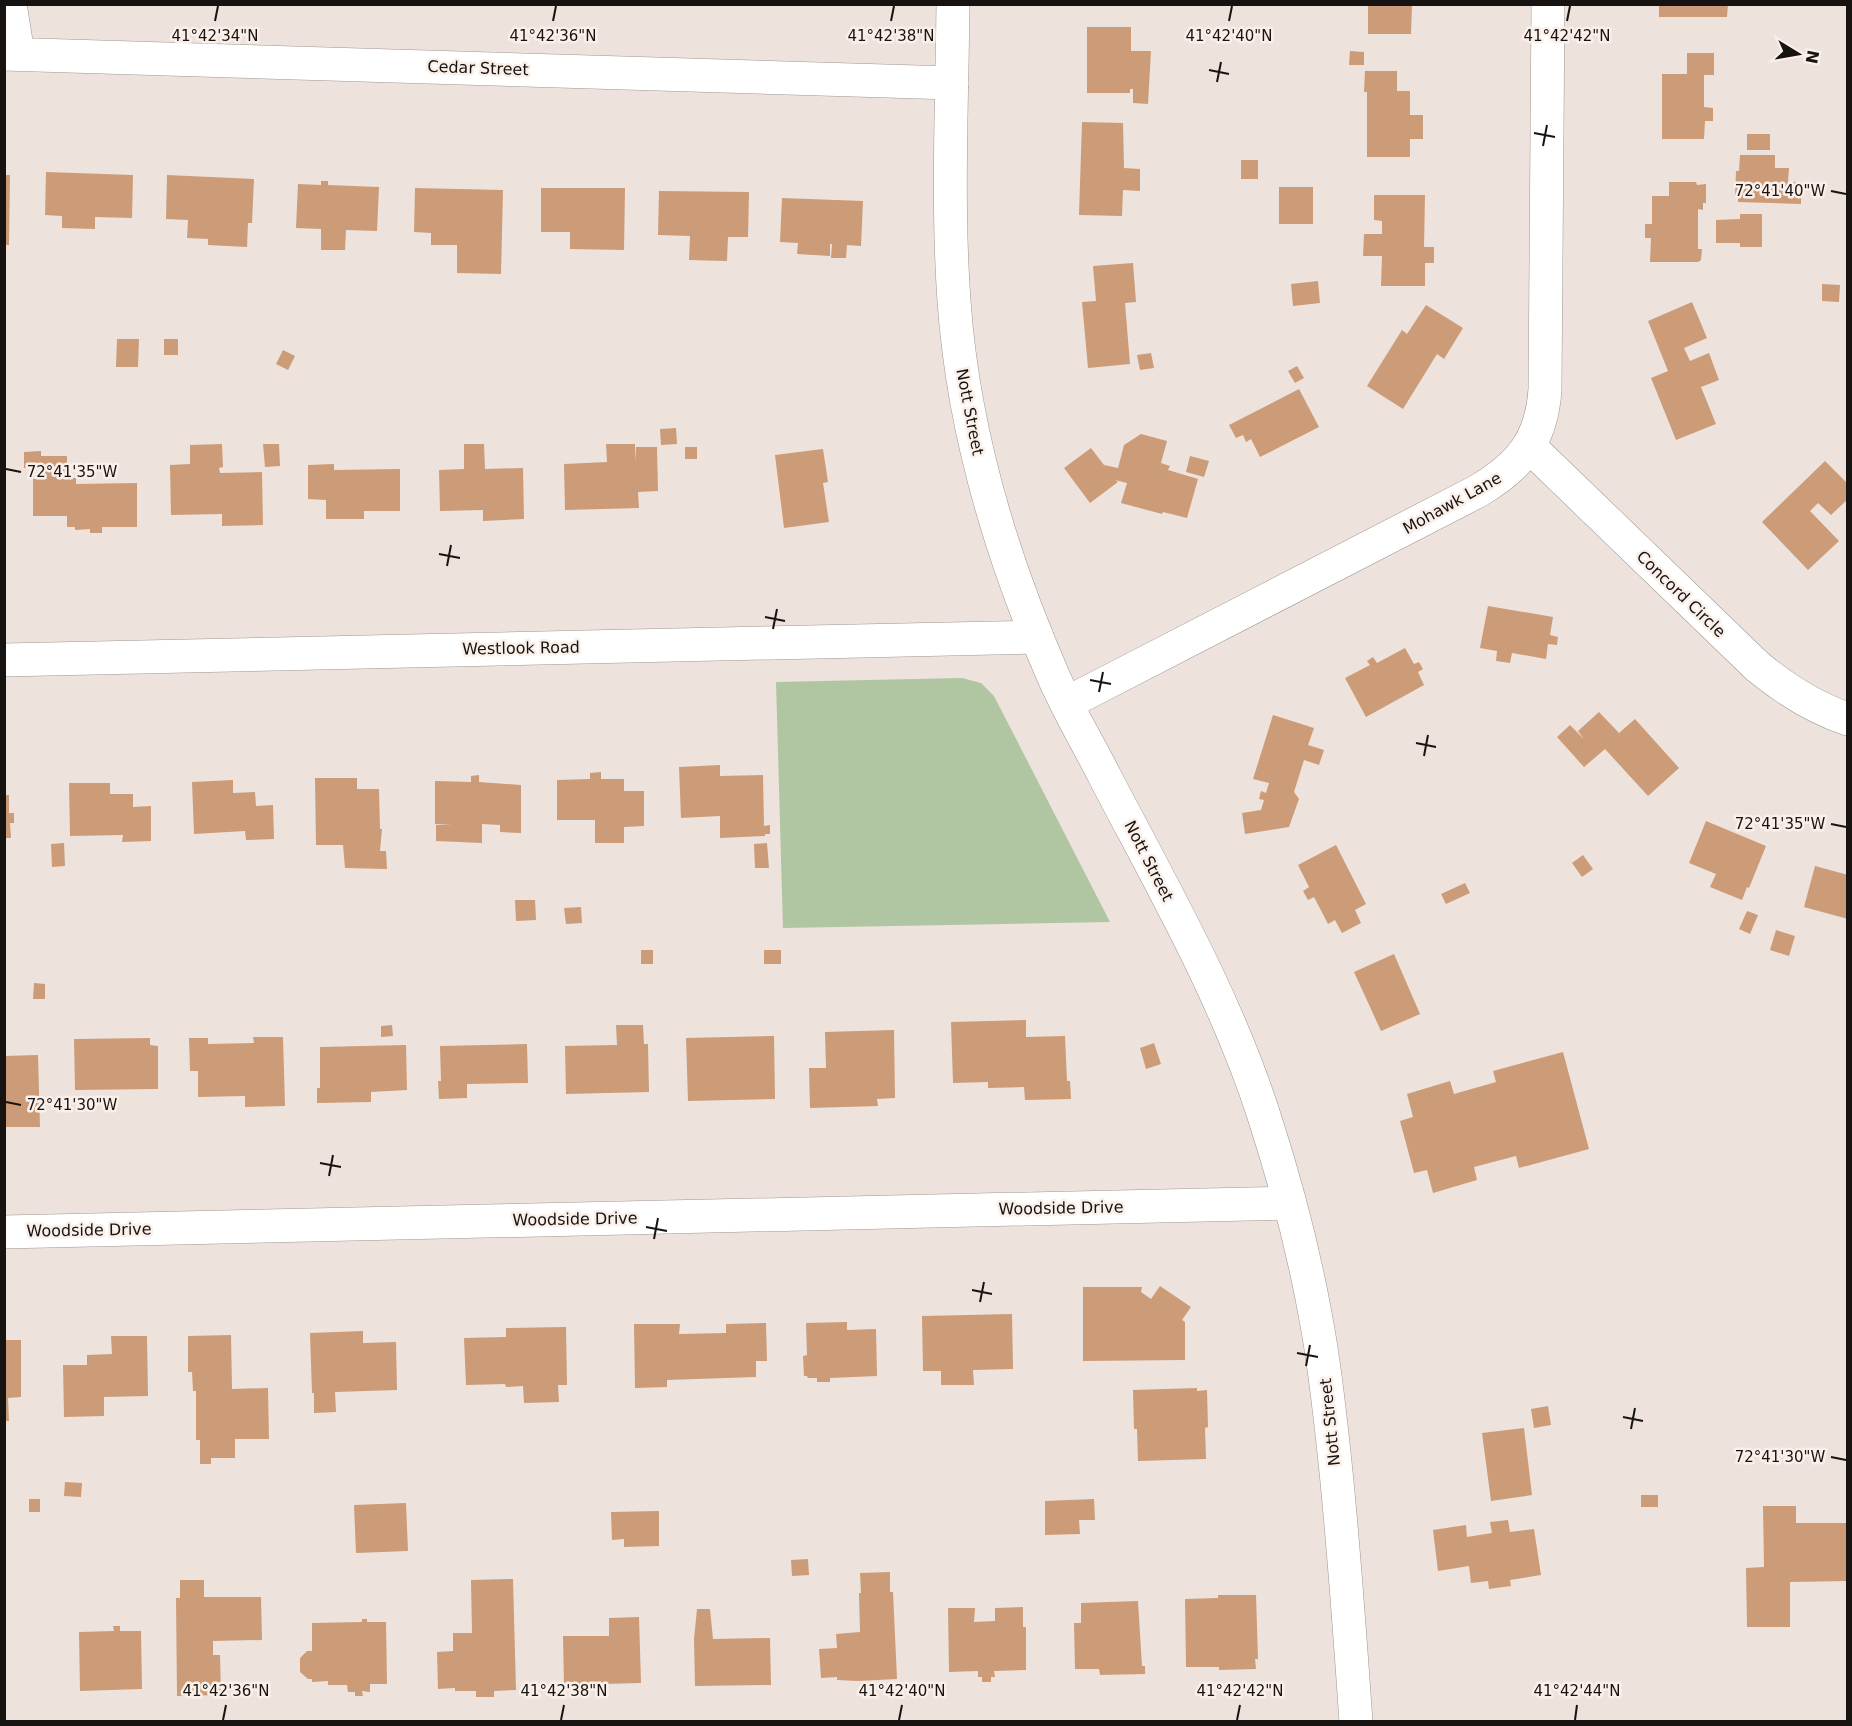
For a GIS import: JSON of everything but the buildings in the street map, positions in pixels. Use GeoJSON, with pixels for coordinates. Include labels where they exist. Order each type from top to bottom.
{"type":"FeatureCollection","features":[{"type":"Feature","properties":{"kind":"street"},"geometry":{"type":"LineString","coordinates":[[10,4],[11,54]]}},
{"type":"Feature","properties":{"kind":"street","name":"Nott Street"},"geometry":{"type":"LineString","coordinates":[[953,4],[951,245],[954,305],[971,421],[990,504],[1006,554],[1053,676],[1176,912],[1220,1004],[1257,1094],[1289,1203],[1312,1294],[1326,1378],[1341,1527],[1356,1722]]}},
{"type":"Feature","properties":{"kind":"street","name":"Mohawk Lane"},"geometry":{"type":"LineString","coordinates":[[1067,703],[1478,491],[1505,473],[1530,446],[1540,422],[1545,389],[1548,4]]}},
{"type":"Feature","properties":{"kind":"street","name":"Cedar Street"},"geometry":{"type":"LineString","coordinates":[[11,54],[952,83]]}},
{"type":"Feature","properties":{"kind":"street","name":"Concord Circle"},"geometry":{"type":"LineString","coordinates":[[1530,446],[1758,668],[1780,686],[1803,700],[1848,719]]}},
{"type":"Feature","properties":{"kind":"street","name":"Westlook Road"},"geometry":{"type":"LineString","coordinates":[[4,660],[1037,637]]}},
{"type":"Feature","properties":{"kind":"street","name":"Woodside Drive"},"geometry":{"type":"LineString","coordinates":[[4,1232],[1289,1203]]}},
{"type":"Feature","properties":{"kind":"green space"},"geometry":{"type":"Polygon","coordinates":[[[962,678],[981,683],[994,696],[1110,922],[783,928],[776,682],[962,678]]]}}]}
